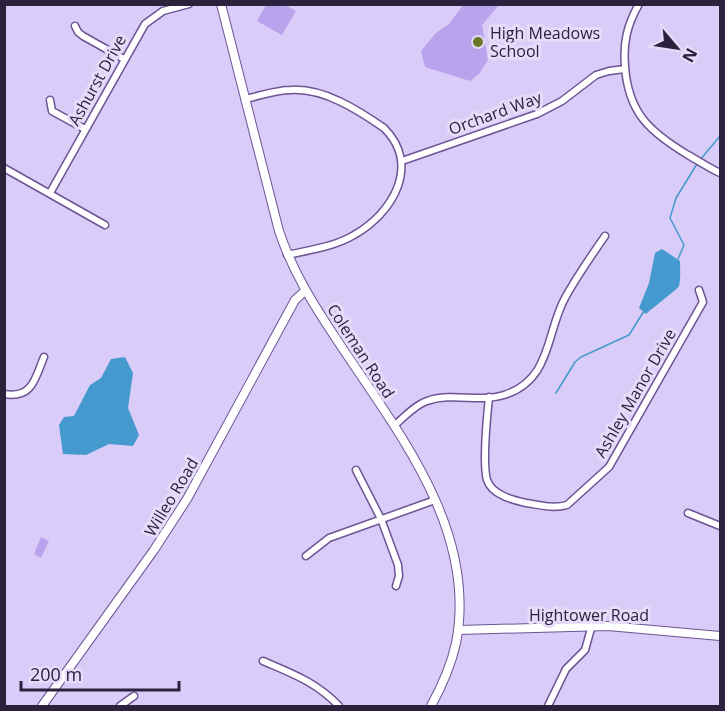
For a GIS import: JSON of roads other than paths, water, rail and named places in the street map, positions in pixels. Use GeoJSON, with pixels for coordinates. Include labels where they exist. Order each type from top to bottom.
{"type":"FeatureCollection","features":[{"type":"Feature","properties":{"kind":"street","name":"Ashurst Drive"},"geometry":{"type":"LineString","coordinates":[[50,192],[142,29],[151,18],[168,9],[189,4]]}},
{"type":"Feature","properties":{"kind":"street","name":"Coleman Road"},"geometry":{"type":"LineString","coordinates":[[221,4],[287,255],[305,291],[418,464],[435,500],[450,541],[459,599],[458,630],[452,658],[431,706]]}},
{"type":"Feature","properties":{"kind":"street"},"geometry":{"type":"LineString","coordinates":[[639,4],[626,34],[625,69],[631,99],[648,127],[665,141],[720,173]]}},
{"type":"Feature","properties":{"kind":"street"},"geometry":{"type":"LineString","coordinates":[[75,26],[83,36],[124,59]]}},
{"type":"Feature","properties":{"kind":"street","name":"Orchard Way"},"geometry":{"type":"LineString","coordinates":[[402,161],[537,114],[562,101],[596,75],[609,70],[625,69]]}},
{"type":"Feature","properties":{"kind":"street"},"geometry":{"type":"LineString","coordinates":[[245,99],[290,90],[309,91],[326,96],[384,128],[396,143],[402,161],[402,176],[396,191],[366,227],[340,242],[287,255]]}},
{"type":"Feature","properties":{"kind":"street"},"geometry":{"type":"LineString","coordinates":[[50,100],[52,111],[85,129]]}},
{"type":"Feature","properties":{"kind":"street"},"geometry":{"type":"LineString","coordinates":[[4,168],[105,225]]}},
{"type":"Feature","properties":{"kind":"street"},"geometry":{"type":"LineString","coordinates":[[394,426],[425,401],[446,397],[504,395],[527,383],[548,351],[564,300],[605,236]]}},
{"type":"Feature","properties":{"kind":"street","name":"Ashley Manor Drive"},"geometry":{"type":"LineString","coordinates":[[489,397],[486,450],[488,481],[498,492],[516,501],[548,507],[567,505],[609,467],[703,302],[699,290]]}},
{"type":"Feature","properties":{"kind":"street","name":"Willeo Road"},"geometry":{"type":"LineString","coordinates":[[42,706],[148,560],[185,501],[295,300],[305,291]]}},
{"type":"Feature","properties":{"kind":"street"},"geometry":{"type":"LineString","coordinates":[[4,394],[17,395],[28,391],[44,357]]}},
{"type":"Feature","properties":{"kind":"street"},"geometry":{"type":"LineString","coordinates":[[356,470],[381,519],[398,565],[399,576],[396,586]]}},
{"type":"Feature","properties":{"kind":"street"},"geometry":{"type":"LineString","coordinates":[[306,556],[329,538],[435,500]]}},
{"type":"Feature","properties":{"kind":"street"},"geometry":{"type":"LineString","coordinates":[[688,513],[720,526]]}},
{"type":"Feature","properties":{"kind":"street"},"geometry":{"type":"LineString","coordinates":[[548,706],[566,669],[585,650],[592,626]]}},
{"type":"Feature","properties":{"kind":"street","name":"Hightower Road"},"geometry":{"type":"LineString","coordinates":[[458,630],[638,627],[720,636]]}},
{"type":"Feature","properties":{"kind":"street"},"geometry":{"type":"LineString","coordinates":[[263,661],[312,683],[339,706]]}},
{"type":"Feature","properties":{"kind":"street"},"geometry":{"type":"LineString","coordinates":[[120,706],[134,696]]}},
{"type":"Feature","properties":{"kind":"water"},"geometry":{"type":"Polygon","coordinates":[[[662,249],[680,261],[679,286],[646,314],[639,308],[649,283],[655,253],[662,249]]]}},
{"type":"Feature","properties":{"kind":"water"},"geometry":{"type":"Polygon","coordinates":[[[125,357],[133,373],[128,408],[139,435],[133,446],[109,444],[86,455],[63,454],[59,425],[64,417],[74,416],[90,385],[101,378],[111,359],[125,357]]]}},
{"type":"Feature","properties":{"kind":"waterway"},"geometry":{"type":"LineString","coordinates":[[700,160],[720,136]]}},
{"type":"Feature","properties":{"kind":"waterway"},"geometry":{"type":"LineString","coordinates":[[678,259],[684,245],[670,218],[676,198],[697,164]]}},
{"type":"Feature","properties":{"kind":"waterway"},"geometry":{"type":"LineString","coordinates":[[556,393],[575,362],[629,335],[644,311]]}},
{"type":"Feature","properties":{"kind":"place","name":"High Meadows School"},"geometry":{"type":"Point","coordinates":[478,42]}}]}
